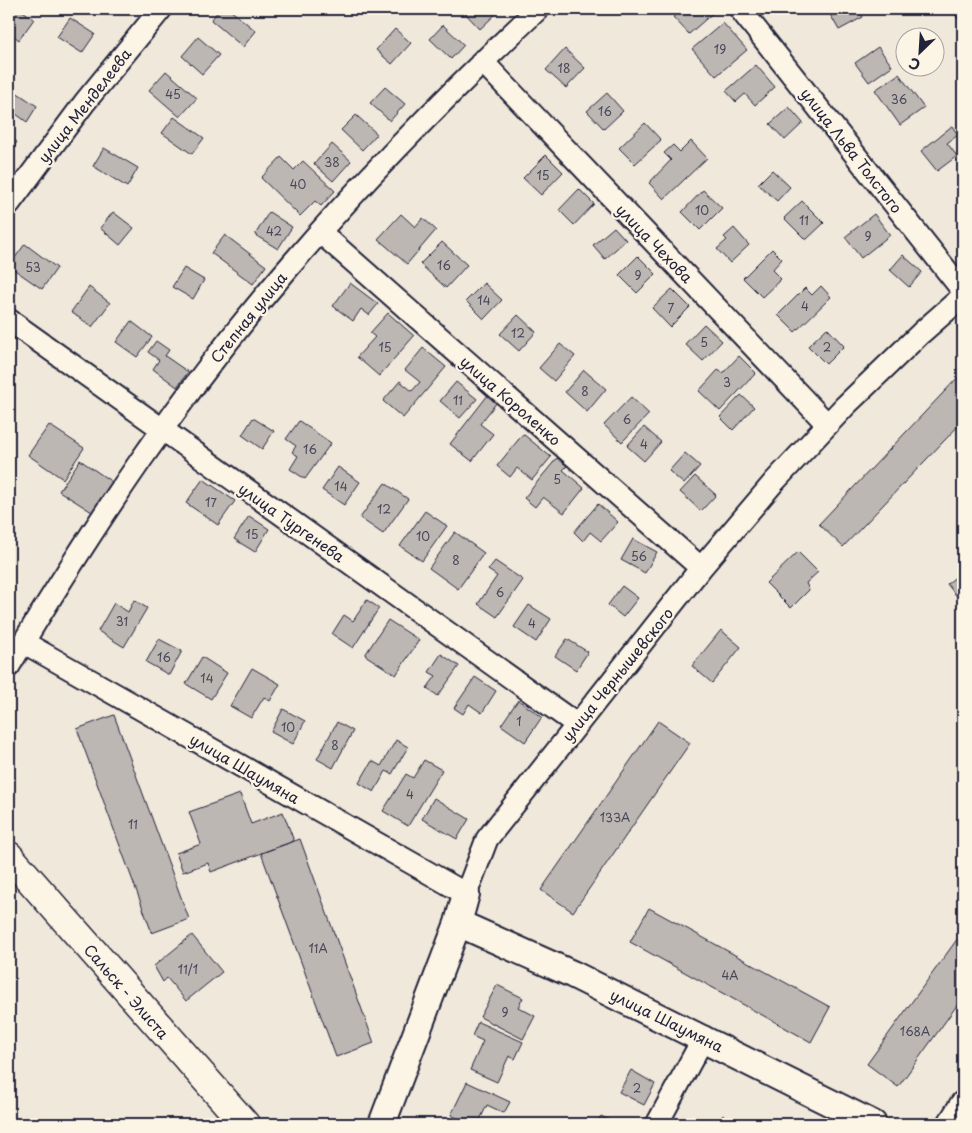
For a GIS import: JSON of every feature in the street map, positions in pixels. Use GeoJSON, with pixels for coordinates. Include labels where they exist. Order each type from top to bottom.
{"type":"FeatureCollection","features":[{"type":"Feature","properties":{"kind":"main road","name":"Сальск - Элиста"},"geometry":{"type":"LineString","coordinates":[[9,856],[245,1124]]}},
{"type":"Feature","properties":{"kind":"street","name":"улица Менделеева"},"geometry":{"type":"LineString","coordinates":[[9,204],[85,102],[161,9]]}},
{"type":"Feature","properties":{"kind":"street","name":"Степная улица"},"geometry":{"type":"LineString","coordinates":[[9,666],[67,569],[162,430],[210,364],[371,174],[482,61],[538,9]]}},
{"type":"Feature","properties":{"kind":"street","name":"улица Льва Толстого"},"geometry":{"type":"LineString","coordinates":[[740,9],[963,292]]}},
{"type":"Feature","properties":{"kind":"street","name":"улица Чехова"},"geometry":{"type":"LineString","coordinates":[[482,61],[828,424]]}},
{"type":"Feature","properties":{"kind":"street","name":"улица Короленко"},"geometry":{"type":"LineString","coordinates":[[320,232],[701,568]]}},
{"type":"Feature","properties":{"kind":"street","name":"улица Чернышевского"},"geometry":{"type":"LineString","coordinates":[[382,1124],[458,923],[466,894],[487,839],[701,568],[774,482],[828,424],[921,333],[963,296]]}},
{"type":"Feature","properties":{"kind":"street","name":"улица Тургенева"},"geometry":{"type":"LineString","coordinates":[[9,320],[576,724]]}},
{"type":"Feature","properties":{"kind":"street","name":"улица Шаумяна"},"geometry":{"type":"LineString","coordinates":[[23,642],[466,894]]}},
{"type":"Feature","properties":{"kind":"street","name":"улица Шаумяна"},"geometry":{"type":"LineString","coordinates":[[458,923],[572,974],[704,1037],[873,1124]]}},
{"type":"Feature","properties":{"kind":"street"},"geometry":{"type":"LineString","coordinates":[[657,1124],[704,1037]]}},
{"type":"Feature","properties":{"kind":"street"},"geometry":{"type":"LineString","coordinates":[[951,1124],[963,1105]]}},
{"type":"Feature","properties":{"kind":"building"},"geometry":{"type":"Polygon","coordinates":[[[9,9],[20,9],[34,19],[19,40],[9,32],[9,9]]]}},
{"type":"Feature","properties":{"kind":"building"},"geometry":{"type":"Polygon","coordinates":[[[220,9],[229,9],[256,31],[243,47],[211,20],[220,9]]]}},
{"type":"Feature","properties":{"kind":"building"},"geometry":{"type":"Polygon","coordinates":[[[461,9],[499,9],[500,10],[480,29],[461,9]]]}},
{"type":"Feature","properties":{"kind":"building"},"geometry":{"type":"Polygon","coordinates":[[[682,9],[713,9],[715,11],[689,34],[673,17],[682,9]]]}},
{"type":"Feature","properties":{"kind":"building"},"geometry":{"type":"Polygon","coordinates":[[[827,9],[858,9],[863,17],[839,30],[827,9]]]}},
{"type":"Feature","properties":{"kind":"building"},"geometry":{"type":"Polygon","coordinates":[[[952,9],[963,9],[963,16],[958,19],[952,9]]]}},
{"type":"Feature","properties":{"kind":"building"},"geometry":{"type":"Polygon","coordinates":[[[70,18],[95,34],[82,53],[57,37],[70,18]]]}},
{"type":"Feature","properties":{"kind":"building"},"geometry":{"type":"Polygon","coordinates":[[[723,23],[747,50],[716,76],[692,49],[723,23]]]}},
{"type":"Feature","properties":{"kind":"building"},"geometry":{"type":"Polygon","coordinates":[[[443,25],[464,45],[451,59],[430,39],[443,25]]]}},
{"type":"Feature","properties":{"kind":"building"},"geometry":{"type":"Polygon","coordinates":[[[395,29],[411,43],[392,64],[376,50],[395,29]]]}},
{"type":"Feature","properties":{"kind":"building"},"geometry":{"type":"Polygon","coordinates":[[[198,37],[219,55],[202,74],[182,56],[198,37]]]}},
{"type":"Feature","properties":{"kind":"building"},"geometry":{"type":"Polygon","coordinates":[[[878,47],[892,66],[869,82],[855,63],[878,47]]]}},
{"type":"Feature","properties":{"kind":"building"},"geometry":{"type":"Polygon","coordinates":[[[565,49],[585,68],[566,88],[546,70],[565,49]]]}},
{"type":"Feature","properties":{"kind":"building"},"geometry":{"type":"Polygon","coordinates":[[[756,65],[775,87],[755,105],[745,94],[736,102],[726,91],[756,65]]]}},
{"type":"Feature","properties":{"kind":"building"},"geometry":{"type":"Polygon","coordinates":[[[166,71],[197,98],[180,117],[149,90],[166,71]]]}},
{"type":"Feature","properties":{"kind":"building"},"geometry":{"type":"Polygon","coordinates":[[[894,77],[902,78],[924,108],[900,125],[875,90],[894,77]]]}},
{"type":"Feature","properties":{"kind":"building"},"geometry":{"type":"Polygon","coordinates":[[[385,87],[405,104],[390,121],[370,103],[385,87]]]}},
{"type":"Feature","properties":{"kind":"building"},"geometry":{"type":"Polygon","coordinates":[[[16,92],[37,106],[27,122],[9,109],[9,103],[16,92]]]}},
{"type":"Feature","properties":{"kind":"building"},"geometry":{"type":"Polygon","coordinates":[[[607,93],[623,111],[604,129],[587,111],[607,93]]]}},
{"type":"Feature","properties":{"kind":"building"},"geometry":{"type":"Polygon","coordinates":[[[789,107],[803,123],[785,140],[770,124],[789,107]]]}},
{"type":"Feature","properties":{"kind":"building"},"geometry":{"type":"Polygon","coordinates":[[[356,115],[377,134],[362,150],[341,130],[356,115]]]}},
{"type":"Feature","properties":{"kind":"building"},"geometry":{"type":"Polygon","coordinates":[[[174,117],[204,138],[192,154],[162,133],[174,117]]]}},
{"type":"Feature","properties":{"kind":"building"},"geometry":{"type":"Polygon","coordinates":[[[645,123],[661,140],[635,164],[619,148],[645,123]]]}},
{"type":"Feature","properties":{"kind":"building"},"geometry":{"type":"Polygon","coordinates":[[[952,126],[958,135],[947,143],[957,156],[937,171],[921,151],[952,126]]]}},
{"type":"Feature","properties":{"kind":"building"},"geometry":{"type":"Polygon","coordinates":[[[9,137],[17,142],[9,154],[9,137]]]}},
{"type":"Feature","properties":{"kind":"building"},"geometry":{"type":"Polygon","coordinates":[[[691,141],[707,158],[664,199],[649,183],[671,160],[664,153],[673,145],[680,152],[691,141]]]}},
{"type":"Feature","properties":{"kind":"building"},"geometry":{"type":"Polygon","coordinates":[[[332,144],[351,161],[333,181],[314,164],[332,144]]]}},
{"type":"Feature","properties":{"kind":"building"},"geometry":{"type":"Polygon","coordinates":[[[104,148],[138,168],[127,187],[93,166],[104,148]]]}},
{"type":"Feature","properties":{"kind":"building"},"geometry":{"type":"Polygon","coordinates":[[[546,155],[563,172],[541,195],[523,178],[546,155]]]}},
{"type":"Feature","properties":{"kind":"building"},"geometry":{"type":"Polygon","coordinates":[[[281,157],[294,170],[303,161],[335,191],[321,206],[315,201],[300,216],[261,178],[281,157]]]}},
{"type":"Feature","properties":{"kind":"building"},"geometry":{"type":"Polygon","coordinates":[[[772,170],[790,187],[777,201],[758,184],[772,170]]]}},
{"type":"Feature","properties":{"kind":"building"},"geometry":{"type":"Polygon","coordinates":[[[579,189],[594,204],[574,225],[559,210],[579,189]]]}},
{"type":"Feature","properties":{"kind":"building"},"geometry":{"type":"Polygon","coordinates":[[[703,190],[722,208],[700,230],[682,212],[703,190]]]}},
{"type":"Feature","properties":{"kind":"building"},"geometry":{"type":"Polygon","coordinates":[[[802,201],[824,223],[806,240],[784,218],[802,201]]]}},
{"type":"Feature","properties":{"kind":"building"},"geometry":{"type":"Polygon","coordinates":[[[113,212],[134,228],[120,245],[100,228],[113,212]]]}},
{"type":"Feature","properties":{"kind":"building"},"geometry":{"type":"Polygon","coordinates":[[[269,212],[292,227],[278,249],[255,235],[269,212]]]}},
{"type":"Feature","properties":{"kind":"building"},"geometry":{"type":"Polygon","coordinates":[[[401,214],[415,227],[423,218],[436,230],[407,264],[378,239],[401,214]]]}},
{"type":"Feature","properties":{"kind":"building"},"geometry":{"type":"Polygon","coordinates":[[[874,214],[890,235],[861,258],[845,237],[874,214]]]}},
{"type":"Feature","properties":{"kind":"building"},"geometry":{"type":"Polygon","coordinates":[[[614,227],[626,240],[605,259],[593,245],[614,227]]]}},
{"type":"Feature","properties":{"kind":"building"},"geometry":{"type":"Polygon","coordinates":[[[734,228],[749,245],[730,263],[717,249],[727,240],[724,237],[734,228]]]}},
{"type":"Feature","properties":{"kind":"building"},"geometry":{"type":"Polygon","coordinates":[[[225,235],[266,266],[253,284],[211,253],[225,235]]]}},
{"type":"Feature","properties":{"kind":"building"},"geometry":{"type":"Polygon","coordinates":[[[442,242],[467,265],[446,288],[420,264],[442,242]]]}},
{"type":"Feature","properties":{"kind":"building"},"geometry":{"type":"Polygon","coordinates":[[[25,244],[57,268],[42,289],[9,266],[25,244]]]}},
{"type":"Feature","properties":{"kind":"building"},"geometry":{"type":"Polygon","coordinates":[[[772,249],[782,259],[772,270],[781,279],[762,297],[743,278],[772,249]]]}},
{"type":"Feature","properties":{"kind":"building"},"geometry":{"type":"Polygon","coordinates":[[[903,255],[922,272],[909,287],[890,270],[903,255]]]}},
{"type":"Feature","properties":{"kind":"building"},"geometry":{"type":"Polygon","coordinates":[[[638,256],[656,274],[637,293],[619,275],[638,256]]]}},
{"type":"Feature","properties":{"kind":"building"},"geometry":{"type":"Polygon","coordinates":[[[184,268],[204,280],[193,299],[172,287],[184,268]]]}},
{"type":"Feature","properties":{"kind":"building"},"geometry":{"type":"Polygon","coordinates":[[[350,283],[378,304],[369,315],[361,309],[353,321],[333,306],[350,283]]]}},
{"type":"Feature","properties":{"kind":"building"},"geometry":{"type":"Polygon","coordinates":[[[484,283],[502,300],[484,319],[466,301],[484,283]]]}},
{"type":"Feature","properties":{"kind":"building"},"geometry":{"type":"Polygon","coordinates":[[[821,286],[831,297],[795,332],[778,315],[805,288],[812,295],[821,286]]]}},
{"type":"Feature","properties":{"kind":"building"},"geometry":{"type":"Polygon","coordinates":[[[89,287],[110,303],[92,327],[71,312],[89,287]]]}},
{"type":"Feature","properties":{"kind":"building"},"geometry":{"type":"Polygon","coordinates":[[[672,289],[690,307],[670,327],[652,308],[672,289]]]}},
{"type":"Feature","properties":{"kind":"building"},"geometry":{"type":"Polygon","coordinates":[[[388,313],[414,336],[379,376],[357,357],[375,337],[370,333],[388,313]]]}},
{"type":"Feature","properties":{"kind":"building"},"geometry":{"type":"Polygon","coordinates":[[[518,315],[536,332],[519,351],[500,334],[518,315]]]}},
{"type":"Feature","properties":{"kind":"building"},"geometry":{"type":"Polygon","coordinates":[[[131,321],[152,337],[137,357],[116,342],[131,321]]]}},
{"type":"Feature","properties":{"kind":"building"},"geometry":{"type":"Polygon","coordinates":[[[704,324],[722,341],[703,361],[685,344],[704,324]]]}},
{"type":"Feature","properties":{"kind":"building"},"geometry":{"type":"Polygon","coordinates":[[[827,328],[844,346],[826,364],[808,346],[827,328]]]}},
{"type":"Feature","properties":{"kind":"building"},"geometry":{"type":"Polygon","coordinates":[[[156,341],[169,350],[165,356],[188,372],[177,387],[153,369],[159,360],[148,352],[156,341]]]}},
{"type":"Feature","properties":{"kind":"building"},"geometry":{"type":"Polygon","coordinates":[[[560,344],[575,356],[554,381],[539,368],[560,344]]]}},
{"type":"Feature","properties":{"kind":"building"},"geometry":{"type":"Polygon","coordinates":[[[423,348],[446,367],[403,418],[383,401],[400,381],[412,391],[420,382],[405,370],[423,348]]]}},
{"type":"Feature","properties":{"kind":"building"},"geometry":{"type":"Polygon","coordinates":[[[739,356],[756,373],[720,411],[699,391],[718,370],[723,373],[739,356]]]}},
{"type":"Feature","properties":{"kind":"building"},"geometry":{"type":"Polygon","coordinates":[[[584,370],[606,389],[587,412],[565,392],[584,370]]]}},
{"type":"Feature","properties":{"kind":"building"},"geometry":{"type":"Polygon","coordinates":[[[961,374],[963,377],[963,421],[843,547],[819,524],[961,374]]]}},
{"type":"Feature","properties":{"kind":"building"},"geometry":{"type":"Polygon","coordinates":[[[456,382],[477,399],[460,418],[440,401],[456,382]]]}},
{"type":"Feature","properties":{"kind":"building"},"geometry":{"type":"Polygon","coordinates":[[[488,395],[497,402],[480,424],[493,434],[472,461],[450,444],[488,395]]]}},
{"type":"Feature","properties":{"kind":"building"},"geometry":{"type":"Polygon","coordinates":[[[741,395],[754,407],[733,430],[720,417],[741,395]]]}},
{"type":"Feature","properties":{"kind":"building"},"geometry":{"type":"Polygon","coordinates":[[[631,397],[649,414],[622,442],[604,425],[631,397]]]}},
{"type":"Feature","properties":{"kind":"building"},"geometry":{"type":"Polygon","coordinates":[[[253,418],[274,431],[262,449],[242,435],[253,418]]]}},
{"type":"Feature","properties":{"kind":"building"},"geometry":{"type":"Polygon","coordinates":[[[299,421],[331,443],[305,479],[290,469],[298,456],[292,452],[296,446],[286,439],[299,421]]]}},
{"type":"Feature","properties":{"kind":"building"},"geometry":{"type":"Polygon","coordinates":[[[49,425],[84,448],[63,479],[28,455],[49,425]]]}},
{"type":"Feature","properties":{"kind":"building"},"geometry":{"type":"Polygon","coordinates":[[[644,427],[661,442],[644,461],[627,446],[644,427]]]}},
{"type":"Feature","properties":{"kind":"building"},"geometry":{"type":"Polygon","coordinates":[[[523,434],[551,457],[532,480],[517,468],[510,477],[497,466],[523,434]]]}},
{"type":"Feature","properties":{"kind":"building"},"geometry":{"type":"Polygon","coordinates":[[[685,453],[700,466],[684,484],[669,471],[685,453]]]}},
{"type":"Feature","properties":{"kind":"building"},"geometry":{"type":"Polygon","coordinates":[[[557,458],[567,466],[563,470],[584,488],[564,513],[543,497],[535,507],[524,498],[557,458]]]}},
{"type":"Feature","properties":{"kind":"building"},"geometry":{"type":"Polygon","coordinates":[[[80,460],[115,484],[95,514],[59,491],[80,460]]]}},
{"type":"Feature","properties":{"kind":"building"},"geometry":{"type":"Polygon","coordinates":[[[338,467],[360,482],[344,505],[322,490],[338,467]]]}},
{"type":"Feature","properties":{"kind":"building"},"geometry":{"type":"Polygon","coordinates":[[[695,476],[716,495],[701,511],[680,492],[695,476]]]}},
{"type":"Feature","properties":{"kind":"building"},"geometry":{"type":"Polygon","coordinates":[[[203,479],[235,501],[218,525],[186,503],[203,479]]]}},
{"type":"Feature","properties":{"kind":"building"},"geometry":{"type":"Polygon","coordinates":[[[385,483],[408,499],[383,534],[360,518],[385,483]]]}},
{"type":"Feature","properties":{"kind":"building"},"geometry":{"type":"Polygon","coordinates":[[[598,504],[618,522],[601,541],[590,532],[583,541],[574,532],[598,504]]]}},
{"type":"Feature","properties":{"kind":"building"},"geometry":{"type":"Polygon","coordinates":[[[425,511],[447,526],[422,561],[400,546],[425,511]]]}},
{"type":"Feature","properties":{"kind":"building"},"geometry":{"type":"Polygon","coordinates":[[[249,516],[269,529],[255,552],[234,539],[249,516]]]}},
{"type":"Feature","properties":{"kind":"building"},"geometry":{"type":"Polygon","coordinates":[[[455,532],[484,553],[458,589],[429,568],[455,532]]]}},
{"type":"Feature","properties":{"kind":"building"},"geometry":{"type":"Polygon","coordinates":[[[633,539],[657,552],[645,573],[621,560],[633,539]]]}},
{"type":"Feature","properties":{"kind":"building"},"geometry":{"type":"Polygon","coordinates":[[[798,552],[818,572],[806,583],[809,590],[791,608],[766,583],[798,552]]]}},
{"type":"Feature","properties":{"kind":"building"},"geometry":{"type":"Polygon","coordinates":[[[495,561],[523,580],[497,617],[478,604],[497,576],[488,570],[495,561]]]}},
{"type":"Feature","properties":{"kind":"building"},"geometry":{"type":"Polygon","coordinates":[[[963,571],[963,604],[947,584],[963,571]]]}},
{"type":"Feature","properties":{"kind":"building"},"geometry":{"type":"Polygon","coordinates":[[[622,586],[638,598],[623,617],[608,605],[622,586]]]}},
{"type":"Feature","properties":{"kind":"building"},"geometry":{"type":"Polygon","coordinates":[[[134,600],[147,608],[124,647],[98,631],[114,603],[128,612],[134,600]]]}},
{"type":"Feature","properties":{"kind":"building"},"geometry":{"type":"Polygon","coordinates":[[[367,600],[379,608],[353,648],[332,634],[344,615],[353,621],[367,600]]]}},
{"type":"Feature","properties":{"kind":"building"},"geometry":{"type":"Polygon","coordinates":[[[529,605],[551,619],[536,642],[514,627],[529,605]]]}},
{"type":"Feature","properties":{"kind":"building"},"geometry":{"type":"Polygon","coordinates":[[[388,620],[419,640],[396,675],[365,655],[388,620]]]}},
{"type":"Feature","properties":{"kind":"building"},"geometry":{"type":"Polygon","coordinates":[[[721,630],[741,647],[712,683],[692,666],[721,630]]]}},
{"type":"Feature","properties":{"kind":"building"},"geometry":{"type":"Polygon","coordinates":[[[159,639],[182,651],[169,675],[146,662],[159,639]]]}},
{"type":"Feature","properties":{"kind":"building"},"geometry":{"type":"Polygon","coordinates":[[[567,639],[588,652],[576,670],[555,656],[567,639]]]}},
{"type":"Feature","properties":{"kind":"building"},"geometry":{"type":"Polygon","coordinates":[[[441,654],[459,666],[438,696],[427,688],[436,676],[429,672],[441,654]]]}},
{"type":"Feature","properties":{"kind":"building"},"geometry":{"type":"Polygon","coordinates":[[[202,657],[227,673],[211,699],[186,684],[202,657]]]}},
{"type":"Feature","properties":{"kind":"building"},"geometry":{"type":"Polygon","coordinates":[[[252,668],[280,684],[270,701],[264,697],[251,718],[230,706],[252,668]]]}},
{"type":"Feature","properties":{"kind":"building"},"geometry":{"type":"Polygon","coordinates":[[[475,677],[496,691],[482,713],[469,704],[463,714],[454,708],[475,677]]]}},
{"type":"Feature","properties":{"kind":"building"},"geometry":{"type":"Polygon","coordinates":[[[518,700],[542,717],[525,742],[501,725],[518,700]]]}},
{"type":"Feature","properties":{"kind":"building"},"geometry":{"type":"Polygon","coordinates":[[[283,709],[305,721],[293,744],[271,732],[283,709]]]}},
{"type":"Feature","properties":{"kind":"building"},"geometry":{"type":"Polygon","coordinates":[[[114,715],[189,919],[152,933],[77,729],[114,715]]]}},
{"type":"Feature","properties":{"kind":"building"},"geometry":{"type":"Polygon","coordinates":[[[658,721],[690,743],[573,912],[541,890],[658,721]]]}},
{"type":"Feature","properties":{"kind":"building"},"geometry":{"type":"Polygon","coordinates":[[[337,722],[353,731],[333,768],[317,759],[337,722]]]}},
{"type":"Feature","properties":{"kind":"building"},"geometry":{"type":"Polygon","coordinates":[[[396,740],[408,747],[392,774],[386,771],[374,792],[359,783],[372,761],[381,766],[396,740]]]}},
{"type":"Feature","properties":{"kind":"building"},"geometry":{"type":"Polygon","coordinates":[[[424,760],[442,770],[408,826],[383,811],[406,774],[413,778],[424,760]]]}},
{"type":"Feature","properties":{"kind":"building"},"geometry":{"type":"Polygon","coordinates":[[[240,794],[251,824],[283,812],[294,841],[211,872],[208,863],[183,872],[176,853],[201,844],[189,812],[240,794]]]}},
{"type":"Feature","properties":{"kind":"building"},"geometry":{"type":"Polygon","coordinates":[[[434,798],[469,819],[457,839],[422,819],[434,798]]]}},
{"type":"Feature","properties":{"kind":"building"},"geometry":{"type":"Polygon","coordinates":[[[300,839],[374,1043],[336,1057],[261,853],[300,839]]]}},
{"type":"Feature","properties":{"kind":"building"},"geometry":{"type":"Polygon","coordinates":[[[649,908],[830,1007],[811,1042],[630,942],[649,908]]]}},
{"type":"Feature","properties":{"kind":"building"},"geometry":{"type":"Polygon","coordinates":[[[963,931],[963,997],[898,1087],[867,1064],[963,931]]]}},
{"type":"Feature","properties":{"kind":"building"},"geometry":{"type":"Polygon","coordinates":[[[192,935],[222,972],[186,1001],[167,978],[163,982],[154,966],[192,935]]]}},
{"type":"Feature","properties":{"kind":"building"},"geometry":{"type":"Polygon","coordinates":[[[497,985],[523,998],[518,1007],[535,1016],[523,1039],[480,1017],[497,985]]]}},
{"type":"Feature","properties":{"kind":"building"},"geometry":{"type":"Polygon","coordinates":[[[478,1022],[523,1042],[515,1059],[509,1056],[497,1082],[470,1070],[483,1041],[472,1036],[478,1022]]]}},
{"type":"Feature","properties":{"kind":"building"},"geometry":{"type":"Polygon","coordinates":[[[631,1070],[655,1084],[644,1105],[619,1092],[631,1070]]]}},
{"type":"Feature","properties":{"kind":"building"},"geometry":{"type":"Polygon","coordinates":[[[467,1082],[510,1102],[504,1113],[487,1105],[478,1124],[469,1124],[451,1115],[467,1082]]]}},
{"type":"Feature","properties":{"kind":"building"},"geometry":{"type":"Polygon","coordinates":[[[723,1115],[732,1120],[730,1124],[718,1124],[723,1115]]]}},
{"type":"Feature","properties":{"kind":"building"},"geometry":{"type":"Polygon","coordinates":[[[601,1116],[617,1124],[596,1124],[601,1116]]]}}]}
